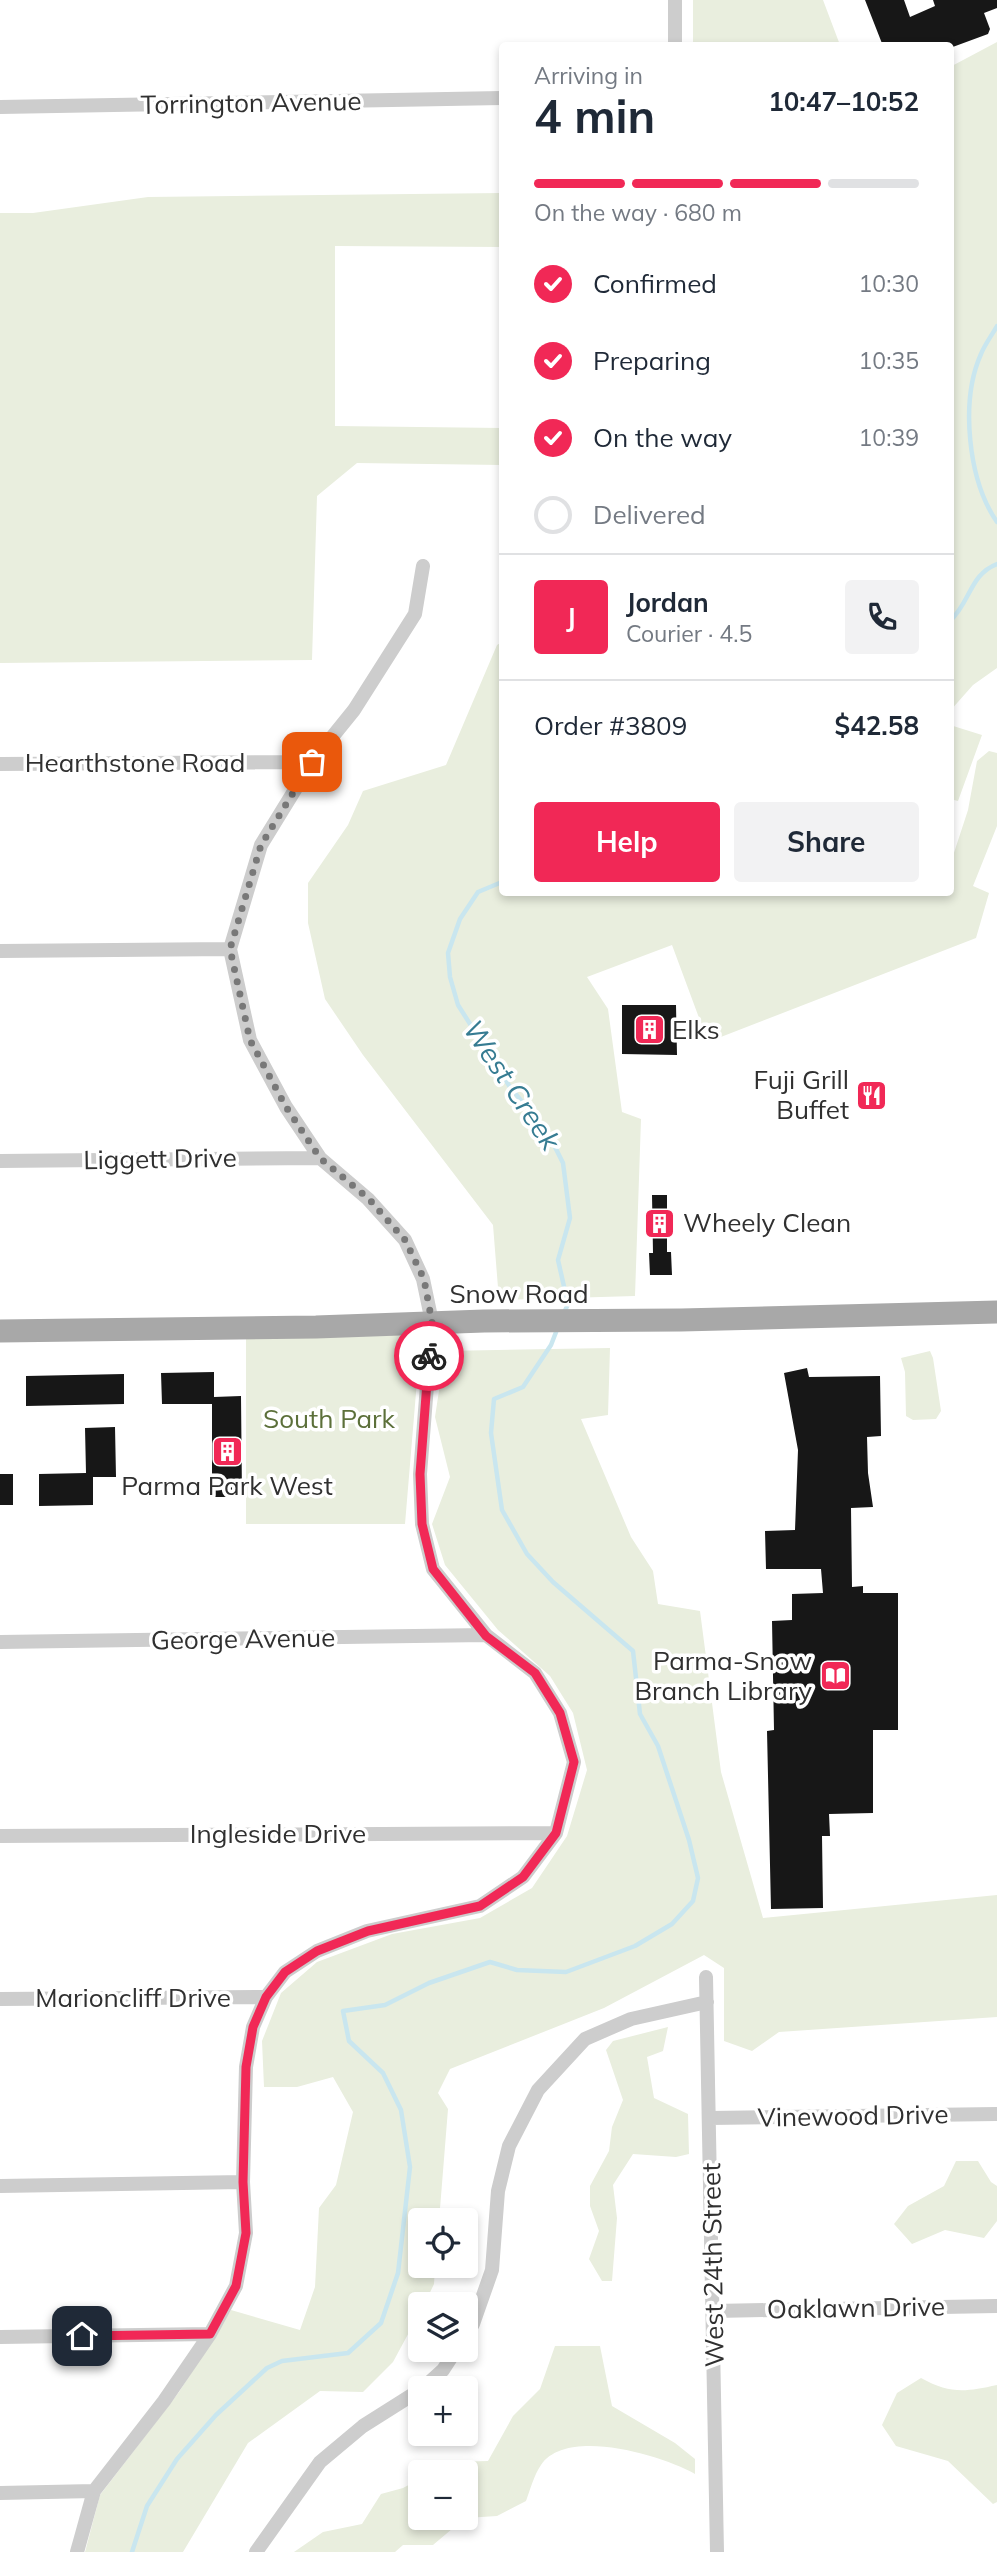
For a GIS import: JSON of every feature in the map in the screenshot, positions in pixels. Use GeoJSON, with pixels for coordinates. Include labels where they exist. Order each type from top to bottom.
{"type":"FeatureCollection","features":[{"type":"Feature","properties":{"kind":"main road","name":"Snow Road"},"geometry":{"type":"LineString","coordinates":[[0,1331],[997,1312]]}},
{"type":"Feature","properties":{"kind":"street"},"geometry":{"type":"LineString","coordinates":[[675,0],[675,42]]}},
{"type":"Feature","properties":{"kind":"street","name":"Torrington Avenue"},"geometry":{"type":"LineString","coordinates":[[0,107],[499,98]]}},
{"type":"Feature","properties":{"kind":"street"},"geometry":{"type":"LineString","coordinates":[[77,2552],[94,2491],[164,2401],[210,2334],[236,2286],[246,2233],[243,2182],[246,2067],[253,2027],[266,1997],[285,1972],[317,1951],[368,1931],[480,1906],[523,1877],[556,1833],[574,1762],[560,1713],[535,1673],[486,1636],[433,1569],[422,1524],[420,1474],[432,1322],[424,1279],[405,1240],[369,1199],[320,1158],[286,1107],[250,1040],[230,949],[261,845],[312,762],[354,710],[415,614],[424,566]]}},
{"type":"Feature","properties":{"kind":"street","name":"Hearthstone Road"},"geometry":{"type":"LineString","coordinates":[[0,764],[312,762]]}},
{"type":"Feature","properties":{"kind":"street"},"geometry":{"type":"LineString","coordinates":[[0,951],[230,949]]}},
{"type":"Feature","properties":{"kind":"street","name":"Liggett Drive"},"geometry":{"type":"LineString","coordinates":[[0,1161],[320,1158]]}},
{"type":"Feature","properties":{"kind":"street","name":"George Avenue"},"geometry":{"type":"LineString","coordinates":[[0,1642],[486,1636]]}},
{"type":"Feature","properties":{"kind":"street","name":"Ingleside Drive"},"geometry":{"type":"LineString","coordinates":[[0,1836],[556,1833]]}},
{"type":"Feature","properties":{"kind":"street","name":"West 24th Street"},"geometry":{"type":"LineString","coordinates":[[706,1977],[717,2552]]}},
{"type":"Feature","properties":{"kind":"street","name":"Marioncliff Drive"},"geometry":{"type":"LineString","coordinates":[[0,1999],[266,1997]]}},
{"type":"Feature","properties":{"kind":"street"},"geometry":{"type":"LineString","coordinates":[[478,2310],[492,2270],[498,2191],[509,2146],[538,2090],[585,2039],[631,2019],[707,2002]]}},
{"type":"Feature","properties":{"kind":"street","name":"Vinewood Drive"},"geometry":{"type":"LineString","coordinates":[[710,2118],[997,2114]]}},
{"type":"Feature","properties":{"kind":"street"},"geometry":{"type":"LineString","coordinates":[[0,2186],[243,2182]]}},
{"type":"Feature","properties":{"kind":"street","name":"Oaklawn Drive"},"geometry":{"type":"LineString","coordinates":[[714,2311],[997,2306]]}},
{"type":"Feature","properties":{"kind":"street"},"geometry":{"type":"LineString","coordinates":[[0,2337],[210,2334]]}},
{"type":"Feature","properties":{"kind":"street"},"geometry":{"type":"LineString","coordinates":[[436,2376],[448,2362]]}},
{"type":"Feature","properties":{"kind":"street"},"geometry":{"type":"LineString","coordinates":[[257,2552],[320,2462],[363,2426],[408,2397]]}},
{"type":"Feature","properties":{"kind":"street"},"geometry":{"type":"LineString","coordinates":[[0,2493],[94,2491]]}},
{"type":"Feature","properties":{"kind":"green space"},"geometry":{"type":"Polygon","coordinates":[[[693,0],[823,0],[839,42],[693,42],[693,0]]]}},
{"type":"Feature","properties":{"kind":"green space"},"geometry":{"type":"Polygon","coordinates":[[[997,42],[997,668],[973,685],[954,706],[954,65],[997,42]]]}},
{"type":"Feature","properties":{"kind":"green space"},"geometry":{"type":"Polygon","coordinates":[[[499,193],[499,247],[335,246],[335,426],[499,428],[499,465],[357,463],[317,496],[312,660],[0,663],[0,213],[33,213],[148,197],[499,193]]]}},
{"type":"Feature","properties":{"kind":"green space"},"geometry":{"type":"Polygon","coordinates":[[[499,644],[499,896],[954,896],[954,853],[968,810],[977,761],[989,751],[997,753],[997,826],[973,886],[989,893],[976,938],[708,1042],[672,945],[587,977],[608,1009],[622,1112],[641,1119],[635,1296],[499,1300],[493,1225],[363,1055],[325,999],[308,923],[308,883],[348,825],[363,791],[446,765],[499,644]]]}},
{"type":"Feature","properties":{"kind":"green space"},"geometry":{"type":"Polygon","coordinates":[[[954,726],[982,735],[958,801],[954,800],[954,726]]]}},
{"type":"Feature","properties":{"kind":"green space","name":"South Park"},"geometry":{"type":"Polygon","coordinates":[[[421,1333],[405,1524],[246,1524],[246,1335],[421,1333]]]}},
{"type":"Feature","properties":{"kind":"green space"},"geometry":{"type":"Polygon","coordinates":[[[610,1348],[608,1415],[581,1419],[631,1537],[653,1571],[658,1604],[700,1611],[721,1772],[763,1918],[997,1895],[997,2017],[779,2032],[752,2051],[724,2041],[724,1968],[704,1955],[604,2008],[450,2069],[438,2093],[448,2109],[440,2208],[408,2208],[408,2278],[434,2278],[434,2284],[430,2292],[408,2292],[408,2334],[393,2362],[363,2392],[320,2391],[248,2443],[183,2552],[85,2552],[100,2495],[179,2392],[231,2310],[300,2330],[315,2287],[319,2208],[336,2185],[353,2112],[333,2077],[297,2087],[264,2087],[262,2041],[281,1993],[317,1962],[392,1934],[480,1918],[532,1888],[567,1836],[587,1770],[573,1713],[550,1676],[498,1630],[445,1565],[432,1524],[450,1477],[435,1417],[445,1351],[610,1348]]]}},
{"type":"Feature","properties":{"kind":"green space"},"geometry":{"type":"Polygon","coordinates":[[[930,1351],[941,1411],[936,1419],[913,1420],[906,1416],[905,1372],[901,1358],[930,1351]]]}},
{"type":"Feature","properties":{"kind":"green space"},"geometry":{"type":"Polygon","coordinates":[[[668,2027],[663,2051],[647,2057],[654,2098],[688,2114],[689,2154],[676,2157],[633,2154],[613,2185],[617,2218],[612,2281],[602,2281],[589,2259],[599,2231],[590,2206],[590,2186],[609,2151],[612,2127],[623,2100],[606,2050],[613,2041],[668,2027]]]}},
{"type":"Feature","properties":{"kind":"green space"},"geometry":{"type":"Polygon","coordinates":[[[956,2161],[978,2161],[991,2182],[997,2186],[997,2221],[984,2238],[945,2230],[912,2244],[894,2224],[908,2206],[944,2186],[956,2161]]]}},
{"type":"Feature","properties":{"kind":"green space"},"geometry":{"type":"Polygon","coordinates":[[[555,2346],[600,2346],[612,2406],[675,2443],[695,2459],[695,2474],[660,2459],[615,2448],[571,2448],[554,2454],[541,2465],[526,2501],[497,2516],[478,2517],[478,2461],[488,2461],[513,2416],[540,2389],[555,2346]]]}},
{"type":"Feature","properties":{"kind":"green space"},"geometry":{"type":"Polygon","coordinates":[[[921,2378],[941,2387],[958,2390],[997,2385],[997,2502],[993,2504],[948,2461],[896,2446],[882,2425],[897,2393],[921,2378]]]}},
{"type":"Feature","properties":{"kind":"green space"},"geometry":{"type":"Polygon","coordinates":[[[408,2485],[408,2530],[451,2530],[433,2545],[403,2545],[395,2552],[294,2552],[323,2532],[362,2524],[381,2494],[408,2485]]]}},
{"type":"Feature","properties":{"kind":"building"},"geometry":{"type":"Polygon","coordinates":[[[865,0],[904,0],[910,17],[935,6],[933,0],[997,0],[997,8],[984,13],[990,29],[988,34],[954,47],[954,42],[881,42],[865,0]]]}},
{"type":"Feature","properties":{"kind":"building","name":"Elks"},"geometry":{"type":"Polygon","coordinates":[[[622,1005],[676,1005],[677,1055],[622,1054],[622,1005]]]}},
{"type":"Feature","properties":{"kind":"building","name":"Wheely Clean"},"geometry":{"type":"Polygon","coordinates":[[[652,1195],[667,1195],[667,1252],[671,1252],[672,1275],[650,1275],[649,1253],[653,1253],[652,1195]]]}},
{"type":"Feature","properties":{"kind":"building","name":"Parma-Snow Branch Library"},"geometry":{"type":"Polygon","coordinates":[[[807,1368],[809,1377],[880,1376],[881,1436],[867,1437],[873,1507],[851,1508],[852,1587],[863,1586],[863,1593],[898,1593],[898,1730],[873,1730],[873,1813],[829,1814],[830,1836],[822,1836],[823,1908],[771,1909],[767,1731],[774,1730],[772,1621],[792,1620],[792,1594],[823,1593],[821,1569],[766,1569],[765,1531],[795,1530],[798,1450],[784,1373],[807,1368]]]}},
{"type":"Feature","properties":{"kind":"building","name":"Parma Park West"},"geometry":{"type":"Polygon","coordinates":[[[214,1372],[214,1397],[241,1396],[242,1497],[212,1497],[212,1404],[162,1404],[161,1373],[214,1372]]]}},
{"type":"Feature","properties":{"kind":"building","name":"Parma Park West"},"geometry":{"type":"Polygon","coordinates":[[[124,1374],[124,1404],[26,1406],[26,1376],[124,1374]]]}},
{"type":"Feature","properties":{"kind":"building","name":"Parma Park West"},"geometry":{"type":"Polygon","coordinates":[[[115,1427],[116,1477],[93,1477],[93,1505],[39,1506],[39,1474],[86,1473],[85,1428],[115,1427]]]}},
{"type":"Feature","properties":{"kind":"building"},"geometry":{"type":"Polygon","coordinates":[[[0,1474],[13,1474],[13,1505],[0,1505],[0,1474]]]}},
{"type":"Feature","properties":{"kind":"waterway","name":"West Creek"},"geometry":{"type":"LineString","coordinates":[[997,326],[974,373],[969,417],[970,440],[979,485],[997,522]]}},
{"type":"Feature","properties":{"kind":"waterway","name":"West Creek"},"geometry":{"type":"LineString","coordinates":[[954,617],[981,575],[997,564]]}},
{"type":"Feature","properties":{"kind":"waterway","name":"West Creek"},"geometry":{"type":"LineString","coordinates":[[499,883],[478,892],[460,919],[448,953],[450,977],[458,1005],[510,1087],[549,1135],[563,1163],[570,1218],[558,1260],[568,1304],[564,1313]]}},
{"type":"Feature","properties":{"kind":"waterway","name":"West Creek"},"geometry":{"type":"LineString","coordinates":[[132,2552],[147,2506],[177,2459],[216,2415],[267,2368],[282,2361],[348,2353],[381,2323],[398,2273],[410,2167],[401,2110],[383,2073],[349,2041],[343,2011],[385,2005],[429,1983],[490,1962],[517,1970],[566,1972],[635,1946],[672,1924],[693,1901],[698,1878],[689,1840],[658,1746],[640,1714],[633,1651],[553,1582],[527,1554],[502,1510],[491,1433],[494,1399],[523,1387],[551,1345],[558,1327]]}},
{"type":"Feature","properties":{"kind":"way so far"},"geometry":{"type":"LineString","coordinates":[[312,762],[261,845],[230,949],[250,1040],[286,1107],[320,1158],[369,1199],[405,1240],[424,1279],[432,1322],[429,1356]]}},
{"type":"Feature","properties":{"kind":"place","name":"Elks"},"geometry":{"type":"Point","coordinates":[649,1030]}},
{"type":"Feature","properties":{"kind":"place","name":"Fuji Grill Buffet"},"geometry":{"type":"Point","coordinates":[872,1095]}},
{"type":"Feature","properties":{"kind":"place","name":"Wheely Clean"},"geometry":{"type":"Point","coordinates":[660,1223]}},
{"type":"Feature","properties":{"kind":"place","name":"Parma Park West"},"geometry":{"type":"Point","coordinates":[227,1451]}},
{"type":"Feature","properties":{"kind":"place","name":"Parma-Snow Branch Library"},"geometry":{"type":"Point","coordinates":[835,1676]}},
{"type":"Feature","properties":{"kind":"route"},"geometry":{"type":"LineString","coordinates":[[82,2336],[210,2334],[236,2286],[246,2233],[243,2182],[246,2067],[253,2027],[266,1997],[285,1972],[317,1951],[368,1931],[480,1906],[523,1877],[556,1833],[574,1762],[560,1713],[535,1673],[486,1636],[433,1569],[422,1524],[420,1474],[429,1356]]}}]}
